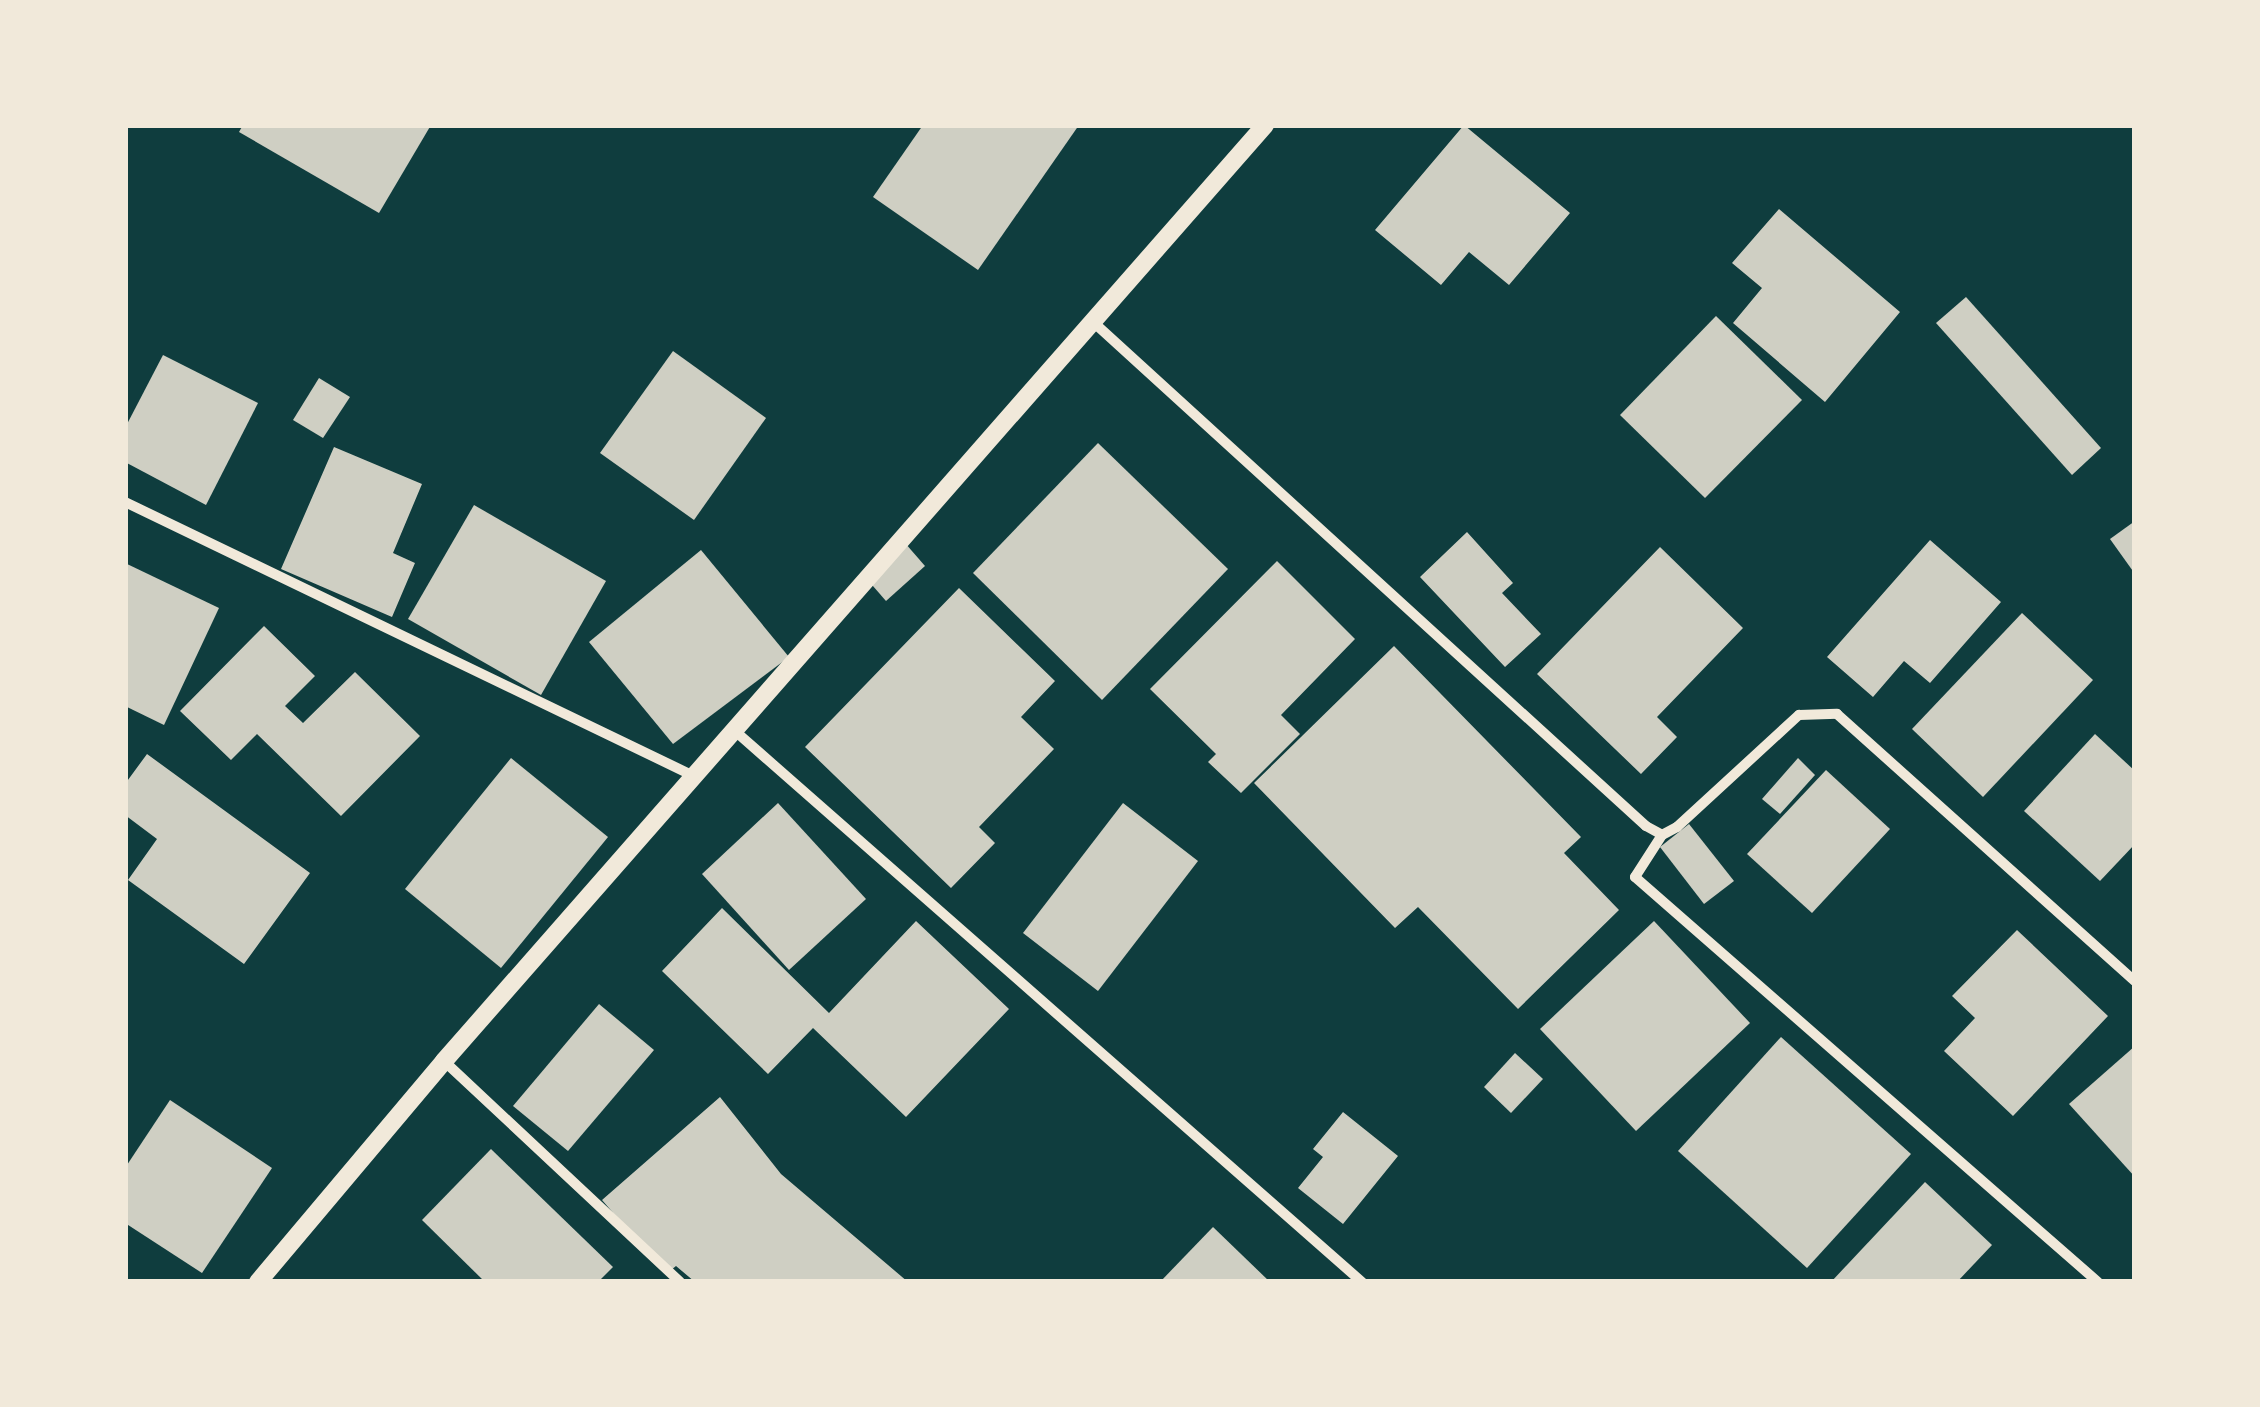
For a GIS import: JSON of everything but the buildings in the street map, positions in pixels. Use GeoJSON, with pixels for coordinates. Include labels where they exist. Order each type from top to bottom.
{"type":"FeatureCollection","features":[{"type":"Feature","properties":{"kind":"street"},"geometry":{"type":"LineString","coordinates":[[258,1282],[444,1061],[1091,319],[1266,125]]}},
{"type":"Feature","properties":{"kind":"street"},"geometry":{"type":"LineString","coordinates":[[1091,319],[1662,835]]}},
{"type":"Feature","properties":{"kind":"street"},"geometry":{"type":"LineString","coordinates":[[125,502],[696,776]]}},
{"type":"Feature","properties":{"kind":"street"},"geometry":{"type":"LineString","coordinates":[[2098,1282],[1635,876],[1662,835],[1799,714],[1836,714],[2135,980]]}},
{"type":"Feature","properties":{"kind":"street"},"geometry":{"type":"LineString","coordinates":[[735,731],[1362,1282]]}},
{"type":"Feature","properties":{"kind":"street"},"geometry":{"type":"LineString","coordinates":[[444,1061],[680,1282]]}}]}
